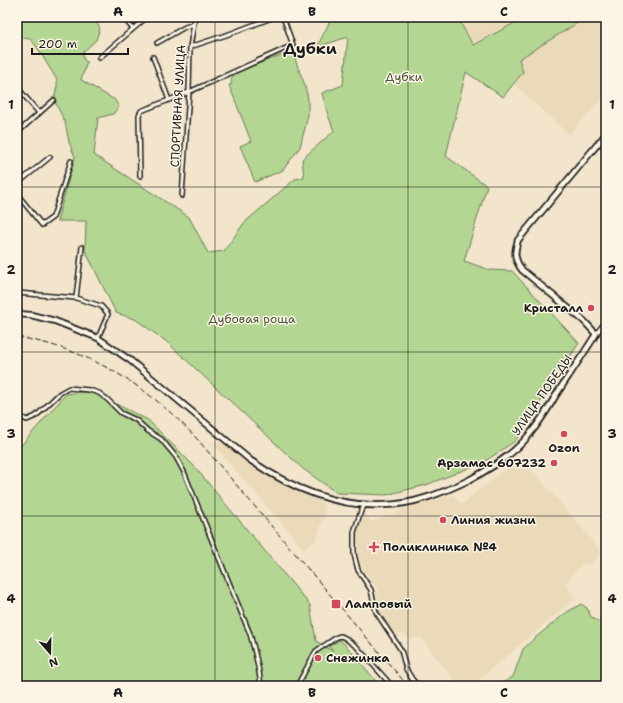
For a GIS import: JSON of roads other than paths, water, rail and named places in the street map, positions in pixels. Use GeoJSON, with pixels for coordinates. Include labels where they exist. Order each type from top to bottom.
{"type":"FeatureCollection","features":[{"type":"Feature","properties":{"kind":"street"},"geometry":{"type":"LineString","coordinates":[[122,17],[133,29]]}},
{"type":"Feature","properties":{"kind":"street"},"geometry":{"type":"LineString","coordinates":[[99,58],[147,17]]}},
{"type":"Feature","properties":{"kind":"street","name":"СПОРТИВНАЯ УЛИЦА"},"geometry":{"type":"LineString","coordinates":[[182,196],[189,92],[190,47],[195,17]]}},
{"type":"Feature","properties":{"kind":"street"},"geometry":{"type":"LineString","coordinates":[[190,47],[274,17]]}},
{"type":"Feature","properties":{"kind":"street"},"geometry":{"type":"LineString","coordinates":[[140,176],[139,115],[141,111],[189,92],[293,45],[283,17]]}},
{"type":"Feature","properties":{"kind":"street"},"geometry":{"type":"LineString","coordinates":[[158,43],[194,24]]}},
{"type":"Feature","properties":{"kind":"street"},"geometry":{"type":"LineString","coordinates":[[153,57],[169,100]]}},
{"type":"Feature","properties":{"kind":"street"},"geometry":{"type":"LineString","coordinates":[[17,87],[39,113]]}},
{"type":"Feature","properties":{"kind":"street"},"geometry":{"type":"LineString","coordinates":[[17,133],[54,100]]}},
{"type":"Feature","properties":{"kind":"street"},"geometry":{"type":"LineString","coordinates":[[606,134],[518,240],[515,251],[517,263],[522,270],[584,321],[596,334],[606,322]]}},
{"type":"Feature","properties":{"kind":"street"},"geometry":{"type":"LineString","coordinates":[[17,184],[50,157]]}},
{"type":"Feature","properties":{"kind":"street"},"geometry":{"type":"LineString","coordinates":[[17,194],[42,226],[53,217],[71,162]]}},
{"type":"Feature","properties":{"kind":"street"},"geometry":{"type":"LineString","coordinates":[[76,298],[82,247]]}},
{"type":"Feature","properties":{"kind":"street"},"geometry":{"type":"LineString","coordinates":[[17,293],[76,298],[101,306],[108,314],[98,338]]}},
{"type":"Feature","properties":{"kind":"street","name":"УЛИЦА ПОБЕДЫ"},"geometry":{"type":"LineString","coordinates":[[17,314],[31,315],[54,321],[98,338],[131,361],[250,460],[266,471],[290,484],[343,502],[382,506],[422,499],[450,489],[480,474],[504,458],[529,436],[596,334]]}},
{"type":"Feature","properties":{"kind":"street"},"geometry":{"type":"LineString","coordinates":[[17,415],[27,420],[36,416],[60,393],[69,388],[89,390],[99,393],[122,413],[136,420],[148,431],[161,439],[176,458],[184,472],[250,634],[260,673],[261,686]]}},
{"type":"Feature","properties":{"kind":"street"},"geometry":{"type":"LineString","coordinates":[[365,505],[361,511],[354,532],[354,554],[358,570],[370,590],[376,612],[401,650],[406,669],[418,686]]}},
{"type":"Feature","properties":{"kind":"street"},"geometry":{"type":"LineString","coordinates":[[297,686],[316,651],[340,636],[357,647],[392,686]]}},
{"type":"Feature","properties":{"kind":"waterway"},"geometry":{"type":"LineString","coordinates":[[17,20],[35,17]]}},
{"type":"Feature","properties":{"kind":"railway"},"geometry":{"type":"LineString","coordinates":[[17,337],[69,351],[93,361],[116,373],[159,403],[198,440],[408,686]]}},
{"type":"Feature","properties":{"kind":"place","name":"Кристалл"},"geometry":{"type":"Point","coordinates":[591,308]}},
{"type":"Feature","properties":{"kind":"place","name":"Ozon"},"geometry":{"type":"Point","coordinates":[564,434]}},
{"type":"Feature","properties":{"kind":"place","name":"Арзамас 607232"},"geometry":{"type":"Point","coordinates":[554,463]}},
{"type":"Feature","properties":{"kind":"place","name":"Линия жизни"},"geometry":{"type":"Point","coordinates":[443,520]}},
{"type":"Feature","properties":{"kind":"place","name":"Поликлиника №4"},"geometry":{"type":"Point","coordinates":[374,547]}},
{"type":"Feature","properties":{"kind":"place","name":"Ламповый"},"geometry":{"type":"Point","coordinates":[336,604]}},
{"type":"Feature","properties":{"kind":"place","name":"Снежинка"},"geometry":{"type":"Point","coordinates":[318,658]}},
{"type":"Feature","properties":{"kind":"district","name":"Дубки"},"geometry":{"type":"Point","coordinates":[310,48]}},
{"type":"Feature","properties":{"kind":"park label","name":"Дубовая роща"},"geometry":{"type":"Point","coordinates":[252,319]}}]}
